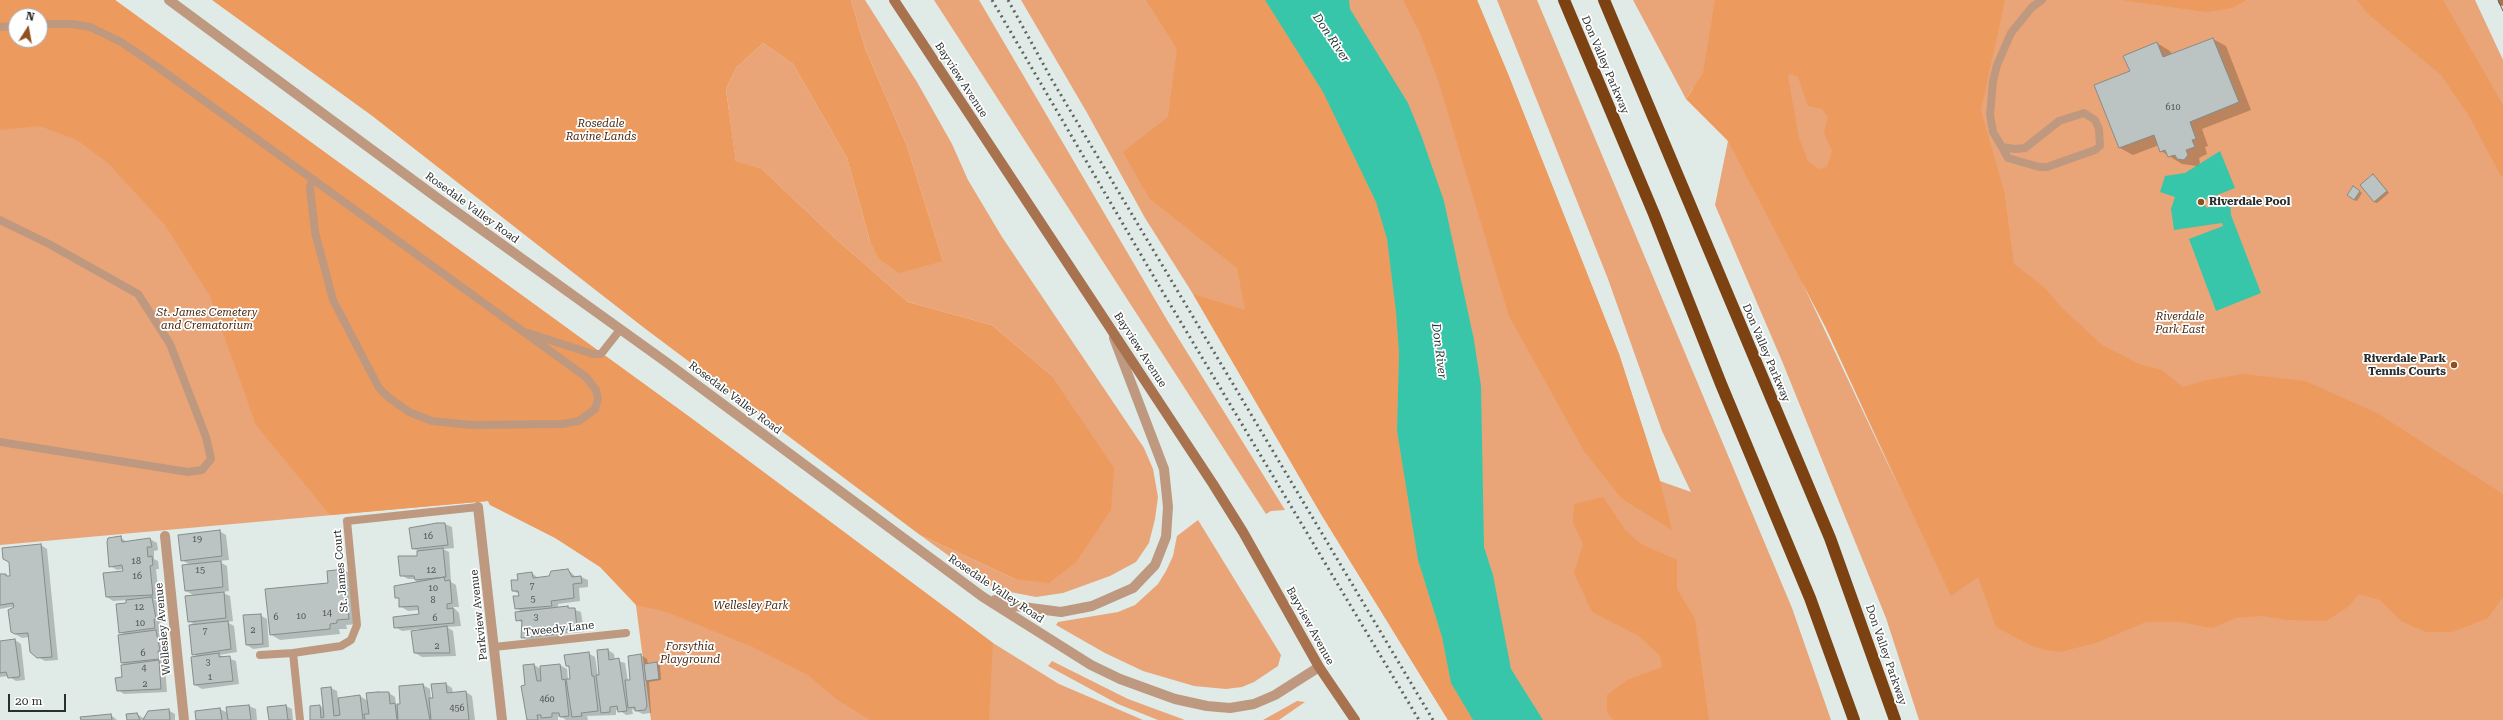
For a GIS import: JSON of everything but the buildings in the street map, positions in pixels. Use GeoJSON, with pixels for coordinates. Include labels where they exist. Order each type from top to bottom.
{"type":"FeatureCollection","features":[{"type":"Feature","properties":{"kind":"highway","name":"Don Valley Parkway"},"geometry":{"type":"LineString","coordinates":[[1564,0],[1654,214],[1721,384],[1810,598],[1854,720]]}},
{"type":"Feature","properties":{"kind":"highway","name":"Don Valley Parkway"},"geometry":{"type":"LineString","coordinates":[[1604,0],[1830,538],[1895,720]]}},
{"type":"Feature","properties":{"kind":"main road","name":"Bayview Avenue"},"geometry":{"type":"LineString","coordinates":[[894,0],[1108,322],[1243,532],[1319,667],[1355,720]]}},
{"type":"Feature","properties":{"kind":"street","name":"Rosedale Valley Road"},"geometry":{"type":"LineString","coordinates":[[170,0],[619,331],[672,366],[983,597],[1091,665],[1120,679],[1175,699],[1206,706],[1230,708],[1254,704],[1275,695],[1319,667]]}},
{"type":"Feature","properties":{"kind":"street"},"geometry":{"type":"LineString","coordinates":[[983,597],[1015,606],[1061,612],[1092,606],[1133,588],[1154,565],[1166,537],[1168,507],[1164,469],[1108,322]]}},
{"type":"Feature","properties":{"kind":"street","name":"Parkview Avenue"},"geometry":{"type":"LineString","coordinates":[[478,507],[502,720]]}},
{"type":"Feature","properties":{"kind":"street","name":"Wellesley Avenue"},"geometry":{"type":"LineString","coordinates":[[165,536],[184,720]]}},
{"type":"Feature","properties":{"kind":"lane"},"geometry":{"type":"LineString","coordinates":[[2002,147],[2015,149],[2025,148],[2060,121],[2084,113],[2095,120],[2101,138],[2100,146],[2095,150],[2047,166],[2026,164],[2008,158],[1993,132],[1990,115],[1993,81],[2011,33],[2032,6],[2042,0]]}},
{"type":"Feature","properties":{"kind":"lane"},"geometry":{"type":"LineString","coordinates":[[48,24],[72,24],[90,27],[121,42],[312,179],[593,384],[598,399],[595,409],[588,416],[579,421],[562,424],[465,425],[432,421],[396,404],[379,388],[363,354],[346,328],[333,300],[315,232],[310,188],[312,179]]}},
{"type":"Feature","properties":{"kind":"lane"},"geometry":{"type":"LineString","coordinates":[[0,220],[49,244],[138,294],[170,344],[206,437],[211,459],[202,470],[188,472],[0,442]]}},
{"type":"Feature","properties":{"kind":"lane"},"geometry":{"type":"LineString","coordinates":[[522,332],[537,334],[594,354],[601,354],[619,331]]}},
{"type":"Feature","properties":{"kind":"lane","name":"St. James Court"},"geometry":{"type":"LineString","coordinates":[[260,655],[341,646],[351,640],[357,624],[347,521],[478,507]]}},
{"type":"Feature","properties":{"kind":"lane","name":"Tweedy Lane"},"geometry":{"type":"LineString","coordinates":[[494,647],[626,633]]}},
{"type":"Feature","properties":{"kind":"lane"},"geometry":{"type":"LineString","coordinates":[[293,652],[300,720]]}},
{"type":"Feature","properties":{"kind":"green space","name":"St. James Cemetery and Crematorium"},"geometry":{"type":"Polygon","coordinates":[[[0,0],[115,0],[691,418],[993,643],[1059,684],[1143,720],[651,720],[625,522],[490,505],[488,501],[0,545],[0,0]]]}},
{"type":"Feature","properties":{"kind":"green space","name":"St. James Cemetery and Crematorium"},"geometry":{"type":"Polygon","coordinates":[[[0,0],[115,0],[691,418],[993,643],[989,720],[870,720],[836,699],[808,675],[755,648],[667,612],[636,605],[600,567],[555,538],[490,505],[488,501],[330,515],[256,425],[210,296],[165,225],[108,163],[77,140],[40,126],[0,130],[0,0]]]}},
{"type":"Feature","properties":{"kind":"green space","name":"Rosedale Ravine Lands"},"geometry":{"type":"Polygon","coordinates":[[[212,0],[851,0],[865,48],[907,146],[943,261],[899,273],[879,259],[870,241],[847,158],[793,64],[763,43],[736,68],[726,89],[736,162],[761,168],[836,239],[908,302],[992,325],[1051,375],[1114,468],[1111,510],[1076,562],[1049,583],[1015,579],[920,535],[643,327],[371,115],[212,0]]]}},
{"type":"Feature","properties":{"kind":"green space"},"geometry":{"type":"Polygon","coordinates":[[[851,0],[865,0],[917,82],[952,144],[968,180],[1002,237],[1144,448],[1153,469],[1158,497],[1155,519],[1149,543],[1136,562],[1110,576],[1063,593],[1036,597],[995,589],[920,535],[1015,579],[1051,375],[992,325],[908,302],[836,239],[761,168],[736,163],[726,89],[736,68],[763,43],[793,64],[847,158],[870,241],[943,261],[907,146],[865,48],[851,0]]]}},
{"type":"Feature","properties":{"kind":"green space"},"geometry":{"type":"Polygon","coordinates":[[[934,0],[979,0],[1167,320],[1285,510],[1271,511],[1266,514],[934,0]]]}},
{"type":"Feature","properties":{"kind":"green space"},"geometry":{"type":"Polygon","coordinates":[[[1021,0],[1477,0],[1508,74],[1619,354],[1660,481],[1691,492],[1662,431],[1608,279],[1497,0],[1537,0],[1792,608],[1831,720],[1448,720],[1321,514],[1193,294],[1145,218],[1086,111],[1021,0]]]}},
{"type":"Feature","properties":{"kind":"green space"},"geometry":{"type":"Polygon","coordinates":[[[1146,0],[1265,0],[1323,92],[1376,202],[1387,239],[1396,312],[1399,353],[1397,431],[1418,560],[1442,637],[1451,683],[1473,720],[1448,720],[1321,514],[1193,294],[1245,310],[1237,268],[1149,198],[1123,152],[1168,117],[1177,49],[1146,0]]]}},
{"type":"Feature","properties":{"kind":"green space"},"geometry":{"type":"Polygon","coordinates":[[[1403,0],[1477,0],[1508,74],[1619,354],[1660,481],[1672,530],[1621,498],[1584,451],[1509,316],[1438,80],[1420,33],[1403,0]]]}},
{"type":"Feature","properties":{"kind":"green space","name":"Riverdale Park East"},"geometry":{"type":"Polygon","coordinates":[[[1633,0],[2475,0],[2503,60],[2503,720],[1919,720],[1886,618],[1782,361],[1715,205],[1728,141],[1692,95],[1693,88],[1686,99],[1633,0]],[[1802,282],[1901,492],[1826,328],[1802,282]]]}},
{"type":"Feature","properties":{"kind":"green space"},"geometry":{"type":"Polygon","coordinates":[[[1715,0],[2005,0],[1981,110],[2004,191],[2014,264],[2043,286],[2061,307],[2102,345],[2139,364],[2162,370],[2183,387],[2207,380],[2243,374],[2305,381],[2377,413],[2503,494],[2503,597],[2488,618],[2452,632],[2426,632],[2401,621],[2380,600],[2359,594],[2348,607],[2326,621],[2287,620],[2262,616],[2236,618],[2212,628],[2179,622],[2146,622],[2096,643],[2060,652],[2045,650],[2030,645],[1996,627],[1978,577],[1951,596],[1826,328],[1728,141],[1686,99],[1703,73],[1715,0]],[[1791,74],[1788,76],[1799,138],[1808,161],[1819,169],[1827,167],[1832,151],[1824,133],[1828,117],[1822,109],[1808,106],[1798,77],[1791,74]]]}},
{"type":"Feature","properties":{"kind":"green space"},"geometry":{"type":"Polygon","coordinates":[[[2121,0],[2247,0],[2232,8],[2206,12],[2121,0]]]}},
{"type":"Feature","properties":{"kind":"green space"},"geometry":{"type":"Polygon","coordinates":[[[2357,0],[2443,0],[2503,105],[2503,175],[2501,176],[2469,116],[2441,75],[2367,13],[2357,0]]]}},
{"type":"Feature","properties":{"kind":"green space"},"geometry":{"type":"Polygon","coordinates":[[[1603,497],[1626,531],[1641,544],[1677,560],[1677,589],[1695,619],[1709,720],[1613,720],[1607,712],[1607,695],[1627,680],[1662,667],[1660,656],[1639,636],[1592,612],[1574,573],[1583,544],[1573,523],[1574,504],[1603,497]]]}},
{"type":"Feature","properties":{"kind":"green space"},"geometry":{"type":"Polygon","coordinates":[[[1198,520],[1281,655],[1278,666],[1254,682],[1242,687],[1226,689],[1194,686],[1143,671],[1105,653],[1056,625],[1058,622],[1118,612],[1135,605],[1158,584],[1166,571],[1173,556],[1177,536],[1198,520]]]}},
{"type":"Feature","properties":{"kind":"green space"},"geometry":{"type":"Polygon","coordinates":[[[1052,661],[1128,699],[1185,720],[1158,720],[1118,704],[1048,666],[1052,661]]]}},
{"type":"Feature","properties":{"kind":"green space"},"geometry":{"type":"Polygon","coordinates":[[[1297,701],[1305,702],[1279,720],[1263,720],[1297,701]]]}},
{"type":"Feature","properties":{"kind":"water","name":"Don River"},"geometry":{"type":"Polygon","coordinates":[[[1265,0],[1349,0],[1350,9],[1408,103],[1421,135],[1444,201],[1474,340],[1481,386],[1484,547],[1493,575],[1511,669],[1543,720],[1473,720],[1451,683],[1442,637],[1418,560],[1397,431],[1399,353],[1396,312],[1387,239],[1376,202],[1323,92],[1265,0]]]}},
{"type":"Feature","properties":{"kind":"water"},"geometry":{"type":"Polygon","coordinates":[[[2220,151],[2235,188],[2202,201],[2207,208],[2227,200],[2230,201],[2231,215],[2261,293],[2216,311],[2189,239],[2223,226],[2222,223],[2174,230],[2171,209],[2175,197],[2160,192],[2165,176],[2185,173],[2220,151]]]}},
{"type":"Feature","properties":{"kind":"tram line"},"geometry":{"type":"LineString","coordinates":[[2498,0],[2503,11]]}},
{"type":"Feature","properties":{"kind":"railway"},"geometry":{"type":"LineString","coordinates":[[992,0],[1161,289],[1419,720]]}},
{"type":"Feature","properties":{"kind":"railway"},"geometry":{"type":"LineString","coordinates":[[1008,0],[1052,80],[1433,720]]}},
{"type":"Feature","properties":{"kind":"place","name":"Riverdale Pool"},"geometry":{"type":"Point","coordinates":[2201,202]}},
{"type":"Feature","properties":{"kind":"place","name":"Riverdale Park Tennis Courts"},"geometry":{"type":"Point","coordinates":[2454,365]}},
{"type":"Feature","properties":{"kind":"park label","name":"Wellesley Park"},"geometry":{"type":"Point","coordinates":[751,606]}},
{"type":"Feature","properties":{"kind":"park label","name":"Forsythia Playground"},"geometry":{"type":"Point","coordinates":[690,653]}}]}
